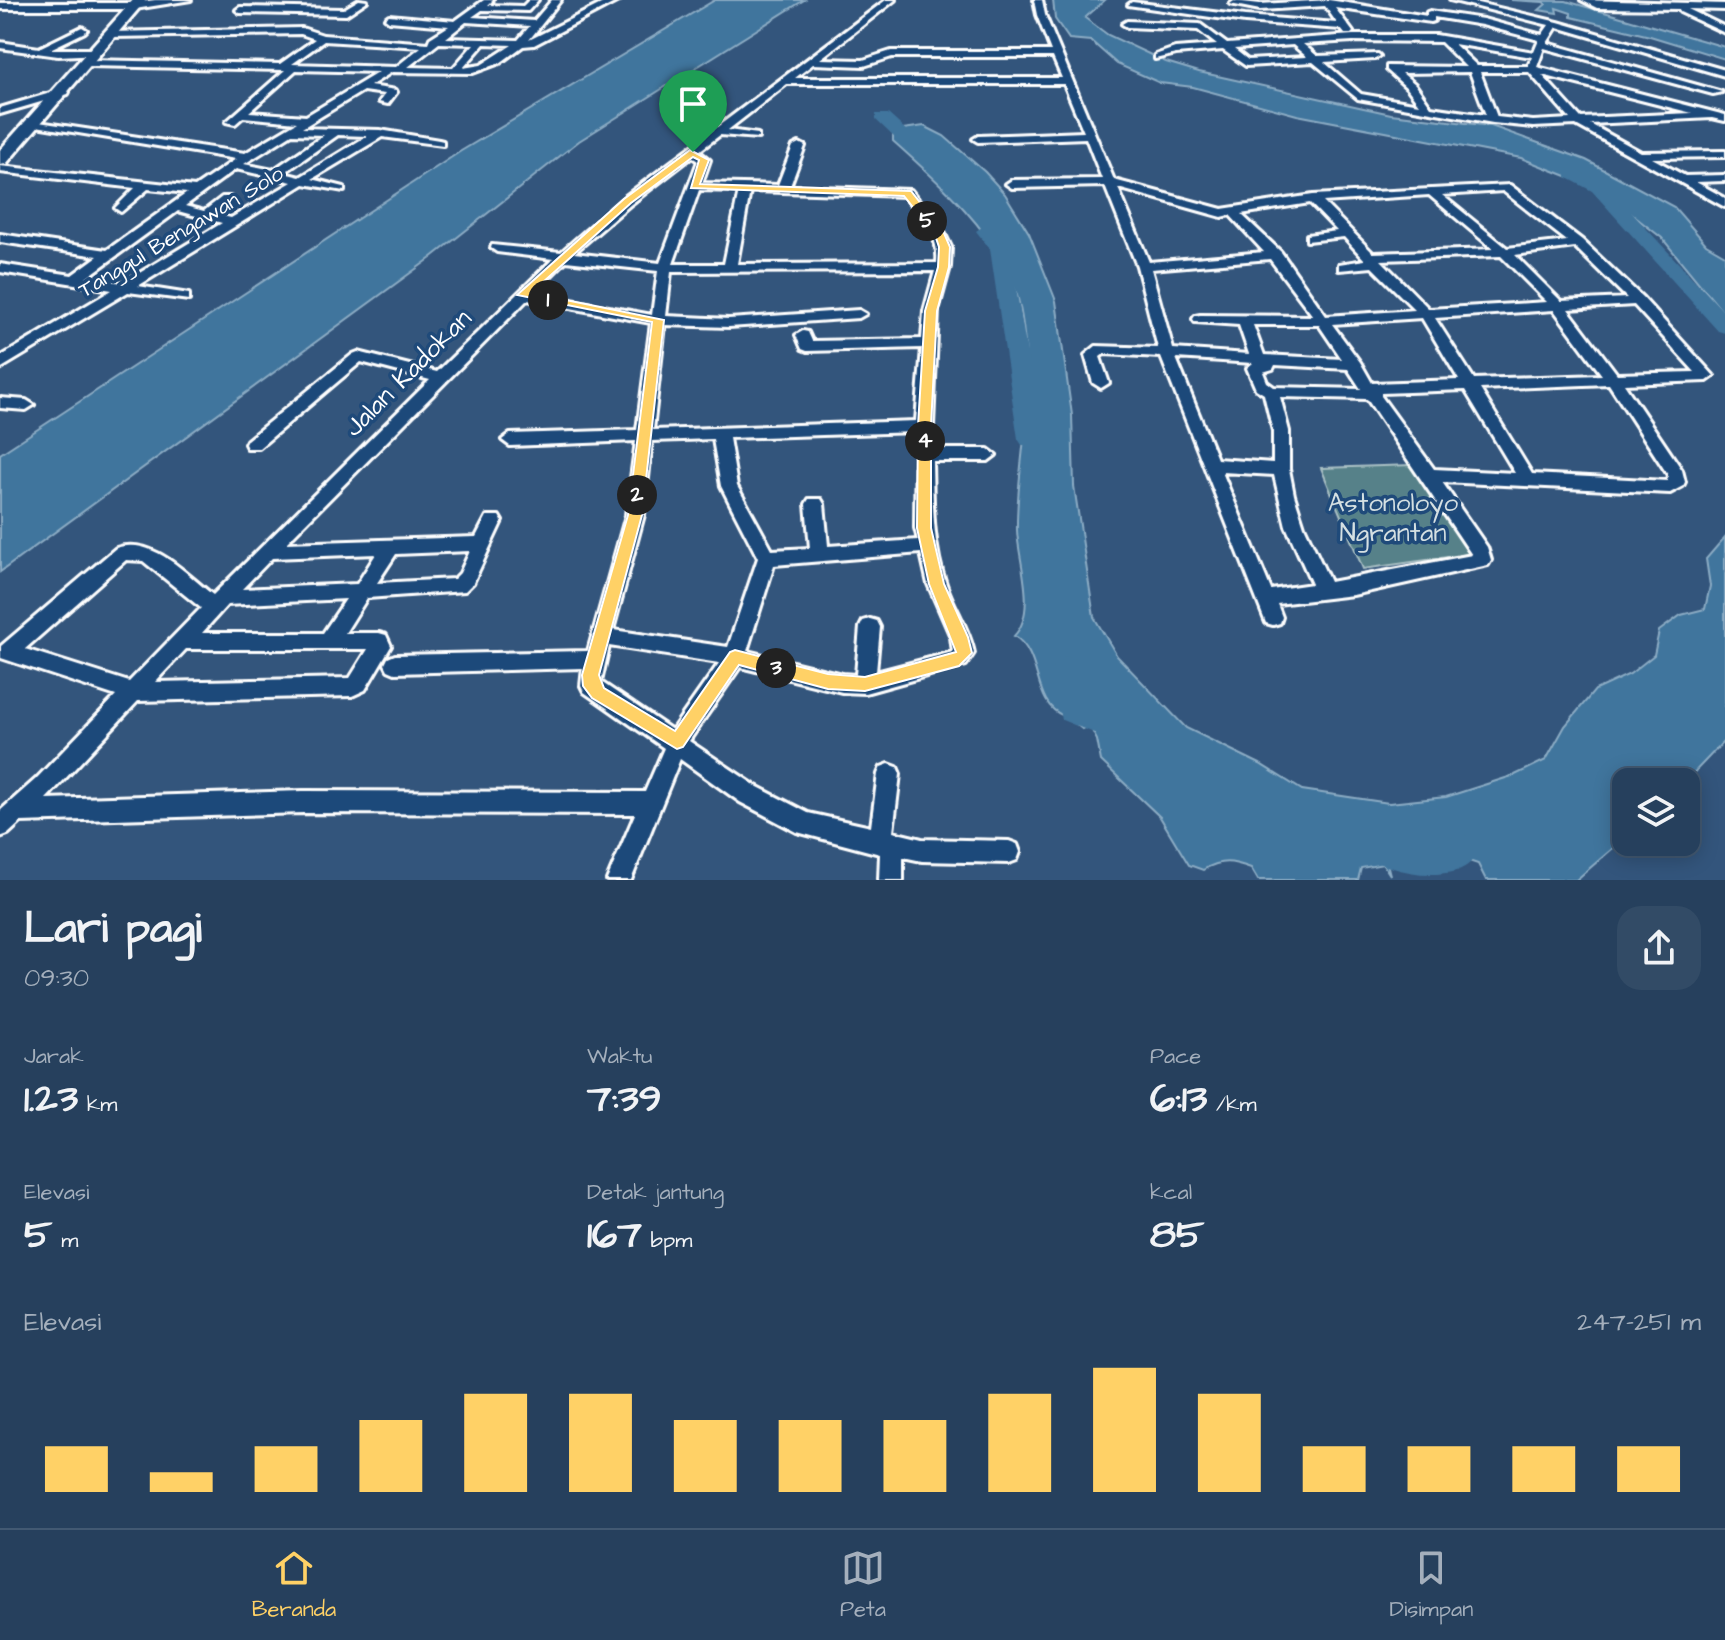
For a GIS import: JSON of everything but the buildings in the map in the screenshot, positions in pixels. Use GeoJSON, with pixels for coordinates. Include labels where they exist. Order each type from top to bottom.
{"type":"FeatureCollection","features":[{"type":"Feature","properties":{"kind":"main road"},"geometry":{"type":"LineString","coordinates":[[0,160],[64,92],[138,3]]}},
{"type":"Feature","properties":{"kind":"street"},"geometry":{"type":"LineString","coordinates":[[0,6],[187,0]]}},
{"type":"Feature","properties":{"kind":"street"},"geometry":{"type":"LineString","coordinates":[[231,17],[255,0]]}},
{"type":"Feature","properties":{"kind":"street"},"geometry":{"type":"LineString","coordinates":[[75,279],[234,165],[395,69],[485,4],[525,9],[534,0]]}},
{"type":"Feature","properties":{"kind":"street"},"geometry":{"type":"LineString","coordinates":[[0,45],[93,58],[395,69],[437,75],[484,68],[521,44],[557,0]]}},
{"type":"Feature","properties":{"kind":"street"},"geometry":{"type":"LineString","coordinates":[[112,34],[217,27],[387,43],[521,44],[535,42],[616,0]]}},
{"type":"Feature","properties":{"kind":"street","name":"Jalan Kadokan"},"geometry":{"type":"LineString","coordinates":[[8,819],[267,551],[561,258],[627,201],[891,0]]}},
{"type":"Feature","properties":{"kind":"street"},"geometry":{"type":"LineString","coordinates":[[1038,0],[1144,266],[1166,351],[1273,617]]}},
{"type":"Feature","properties":{"kind":"street"},"geometry":{"type":"LineString","coordinates":[[1425,0],[1440,39],[1473,68],[1493,120]]}},
{"type":"Feature","properties":{"kind":"street"},"geometry":{"type":"LineString","coordinates":[[1454,0],[1555,24],[1725,73]]}},
{"type":"Feature","properties":{"kind":"street"},"geometry":{"type":"LineString","coordinates":[[1585,0],[1597,5],[1679,3],[1693,7],[1725,7]]}},
{"type":"Feature","properties":{"kind":"street"},"geometry":{"type":"LineString","coordinates":[[240,10],[346,12],[363,1]]}},
{"type":"Feature","properties":{"kind":"street"},"geometry":{"type":"LineString","coordinates":[[1327,2],[1353,38],[1411,86],[1426,107]]}},
{"type":"Feature","properties":{"kind":"street"},"geometry":{"type":"LineString","coordinates":[[1234,4],[1260,7],[1327,2],[1483,22],[1541,46],[1717,92]]}},
{"type":"Feature","properties":{"kind":"street"},"geometry":{"type":"LineString","coordinates":[[1200,27],[1207,3]]}},
{"type":"Feature","properties":{"kind":"street"},"geometry":{"type":"LineString","coordinates":[[1679,3],[1725,30]]}},
{"type":"Feature","properties":{"kind":"street"},"geometry":{"type":"LineString","coordinates":[[1132,5],[1204,15],[1343,26]]}},
{"type":"Feature","properties":{"kind":"street"},"geometry":{"type":"LineString","coordinates":[[389,18],[536,24]]}},
{"type":"Feature","properties":{"kind":"street"},"geometry":{"type":"LineString","coordinates":[[387,43],[416,20]]}},
{"type":"Feature","properties":{"kind":"street"},"geometry":{"type":"LineString","coordinates":[[1127,24],[1200,27],[1221,47],[1246,63],[1375,56]]}},
{"type":"Feature","properties":{"kind":"street"},"geometry":{"type":"LineString","coordinates":[[1532,69],[1541,46],[1555,24]]}},
{"type":"Feature","properties":{"kind":"street"},"geometry":{"type":"LineString","coordinates":[[40,51],[82,30]]}},
{"type":"Feature","properties":{"kind":"street"},"geometry":{"type":"LineString","coordinates":[[312,120],[236,118],[317,35]]}},
{"type":"Feature","properties":{"kind":"street"},"geometry":{"type":"LineString","coordinates":[[1158,57],[1175,51],[1353,38],[1440,39],[1541,46]]}},
{"type":"Feature","properties":{"kind":"street"},"geometry":{"type":"LineString","coordinates":[[455,71],[481,42]]}},
{"type":"Feature","properties":{"kind":"street"},"geometry":{"type":"LineString","coordinates":[[1295,42],[1358,96],[1493,120],[1525,124],[1711,115]]}},
{"type":"Feature","properties":{"kind":"street"},"geometry":{"type":"LineString","coordinates":[[0,55],[14,48]]}},
{"type":"Feature","properties":{"kind":"street"},"geometry":{"type":"LineString","coordinates":[[1632,94],[1656,52]]}},
{"type":"Feature","properties":{"kind":"street"},"geometry":{"type":"LineString","coordinates":[[809,61],[857,64],[925,62],[927,54],[1059,54]]}},
{"type":"Feature","properties":{"kind":"street"},"geometry":{"type":"LineString","coordinates":[[1532,69],[1578,122],[1725,203]]}},
{"type":"Feature","properties":{"kind":"street"},"geometry":{"type":"LineString","coordinates":[[1392,70],[1532,69],[1725,118]]}},
{"type":"Feature","properties":{"kind":"street"},"geometry":{"type":"LineString","coordinates":[[784,81],[1069,81]]}},
{"type":"Feature","properties":{"kind":"street"},"geometry":{"type":"LineString","coordinates":[[364,88],[392,92],[384,102]]}},
{"type":"Feature","properties":{"kind":"street"},"geometry":{"type":"LineString","coordinates":[[0,111],[64,92]]}},
{"type":"Feature","properties":{"kind":"street"},"geometry":{"type":"LineString","coordinates":[[36,123],[247,157]]}},
{"type":"Feature","properties":{"kind":"street"},"geometry":{"type":"LineString","coordinates":[[291,131],[380,133],[439,143]]}},
{"type":"Feature","properties":{"kind":"street"},"geometry":{"type":"LineString","coordinates":[[275,174],[336,132]]}},
{"type":"Feature","properties":{"kind":"street"},"geometry":{"type":"LineString","coordinates":[[721,132],[754,136]]}},
{"type":"Feature","properties":{"kind":"street","name":"Tanggul Bengawan Solo"},"geometry":{"type":"LineString","coordinates":[[0,364],[307,181],[380,133]]}},
{"type":"Feature","properties":{"kind":"street"},"geometry":{"type":"LineString","coordinates":[[978,139],[1092,135]]}},
{"type":"Feature","properties":{"kind":"street"},"geometry":{"type":"LineString","coordinates":[[782,190],[799,146]]}},
{"type":"Feature","properties":{"kind":"street"},"geometry":{"type":"LineString","coordinates":[[693,152],[704,160],[665,268],[635,515],[595,659],[591,686],[777,811],[805,824],[922,850],[1009,852]]}},
{"type":"Feature","properties":{"kind":"street"},"geometry":{"type":"LineString","coordinates":[[1641,155],[1725,154]]}},
{"type":"Feature","properties":{"kind":"street"},"geometry":{"type":"LineString","coordinates":[[234,165],[340,189]]}},
{"type":"Feature","properties":{"kind":"street"},"geometry":{"type":"LineString","coordinates":[[0,169],[197,191]]}},
{"type":"Feature","properties":{"kind":"street"},"geometry":{"type":"LineString","coordinates":[[1686,179],[1725,178]]}},
{"type":"Feature","properties":{"kind":"street"},"geometry":{"type":"LineString","coordinates":[[1012,184],[1109,182],[1207,211],[1232,211],[1313,199],[1434,194],[1506,187],[1578,243],[1638,301],[1707,376],[1372,391],[1271,392],[1261,385],[1254,370],[1268,366],[1245,321]]}},
{"type":"Feature","properties":{"kind":"street"},"geometry":{"type":"LineString","coordinates":[[121,208],[145,185]]}},
{"type":"Feature","properties":{"kind":"street"},"geometry":{"type":"LineString","coordinates":[[602,637],[735,657],[828,681],[865,684],[959,659],[964,653],[926,546],[924,426],[931,311],[945,247],[940,235],[907,193],[694,186]]}},
{"type":"Feature","properties":{"kind":"street"},"geometry":{"type":"LineString","coordinates":[[729,269],[745,189]]}},
{"type":"Feature","properties":{"kind":"street"},"geometry":{"type":"LineString","coordinates":[[1429,475],[1670,487],[1677,482],[1676,474],[1614,381],[1559,309],[1506,252],[1434,194]]}},
{"type":"Feature","properties":{"kind":"street"},"geometry":{"type":"LineString","coordinates":[[1313,199],[1427,315],[1528,481]]}},
{"type":"Feature","properties":{"kind":"street"},"geometry":{"type":"LineString","coordinates":[[206,215],[226,200]]}},
{"type":"Feature","properties":{"kind":"street"},"geometry":{"type":"LineString","coordinates":[[177,207],[235,223]]}},
{"type":"Feature","properties":{"kind":"street"},"geometry":{"type":"LineString","coordinates":[[1232,211],[1276,255],[1326,320],[1481,552],[1482,560],[1265,598]]}},
{"type":"Feature","properties":{"kind":"street"},"geometry":{"type":"LineString","coordinates":[[1311,238],[1347,233]]}},
{"type":"Feature","properties":{"kind":"street"},"geometry":{"type":"LineString","coordinates":[[0,238],[109,254]]}},
{"type":"Feature","properties":{"kind":"street"},"geometry":{"type":"LineString","coordinates":[[1344,267],[1374,260],[1506,252],[1578,243]]}},
{"type":"Feature","properties":{"kind":"street"},"geometry":{"type":"LineString","coordinates":[[497,248],[665,268],[943,267]]}},
{"type":"Feature","properties":{"kind":"street"},"geometry":{"type":"LineString","coordinates":[[1144,266],[1276,255]]}},
{"type":"Feature","properties":{"kind":"street"},"geometry":{"type":"LineString","coordinates":[[0,268],[184,297]]}},
{"type":"Feature","properties":{"kind":"street"},"geometry":{"type":"LineString","coordinates":[[523,295],[658,320],[729,323],[859,314]]}},
{"type":"Feature","properties":{"kind":"street"},"geometry":{"type":"LineString","coordinates":[[1200,319],[1326,320],[1559,309],[1638,301]]}},
{"type":"Feature","properties":{"kind":"street"},"geometry":{"type":"LineString","coordinates":[[803,335],[804,344],[815,347],[930,343]]}},
{"type":"Feature","properties":{"kind":"street"},"geometry":{"type":"LineString","coordinates":[[1101,383],[1093,361],[1096,351],[1166,351],[1355,365]]}},
{"type":"Feature","properties":{"kind":"street"},"geometry":{"type":"LineString","coordinates":[[253,444],[358,357],[441,378]]}},
{"type":"Feature","properties":{"kind":"street"},"geometry":{"type":"LineString","coordinates":[[1271,392],[1281,431],[1281,469],[1295,526],[1324,590]]}},
{"type":"Feature","properties":{"kind":"street"},"geometry":{"type":"LineString","coordinates":[[0,403],[26,405]]}},
{"type":"Feature","properties":{"kind":"street"},"geometry":{"type":"LineString","coordinates":[[510,440],[924,426]]}},
{"type":"Feature","properties":{"kind":"street"},"geometry":{"type":"LineString","coordinates":[[619,880],[677,741],[735,657],[767,558],[729,486],[720,432]]}},
{"type":"Feature","properties":{"kind":"street"},"geometry":{"type":"LineString","coordinates":[[925,455],[988,455]]}},
{"type":"Feature","properties":{"kind":"street"},"geometry":{"type":"LineString","coordinates":[[1210,465],[1281,469]]}},
{"type":"Feature","properties":{"kind":"street"},"geometry":{"type":"LineString","coordinates":[[815,504],[820,554]]}},
{"type":"Feature","properties":{"kind":"street"},"geometry":{"type":"LineString","coordinates":[[4,655],[122,553],[147,554],[218,602],[458,586],[467,578],[493,521]]}},
{"type":"Feature","properties":{"kind":"street"},"geometry":{"type":"LineString","coordinates":[[267,551],[482,544]]}},
{"type":"Feature","properties":{"kind":"street"},"geometry":{"type":"LineString","coordinates":[[767,558],[926,546]]}},
{"type":"Feature","properties":{"kind":"street"},"geometry":{"type":"LineString","coordinates":[[328,642],[391,547]]}},
{"type":"Feature","properties":{"kind":"street"},"geometry":{"type":"LineString","coordinates":[[865,684],[870,627]]}},
{"type":"Feature","properties":{"kind":"street"},"geometry":{"type":"LineString","coordinates":[[4,655],[132,692],[352,687],[358,684],[381,646],[379,641],[181,641]]}},
{"type":"Feature","properties":{"kind":"street"},"geometry":{"type":"LineString","coordinates":[[395,664],[595,659]]}},
{"type":"Feature","properties":{"kind":"street"},"geometry":{"type":"LineString","coordinates":[[889,774],[886,844],[891,880]]}},
{"type":"Feature","properties":{"kind":"street"},"geometry":{"type":"LineString","coordinates":[[8,819],[303,802],[651,803]]}},
{"type":"Feature","properties":{"kind":"green space","name":"Astonoloyo Ngrantan"},"geometry":{"type":"Polygon","coordinates":[[[1413,465],[1472,551],[1469,554],[1363,569],[1321,468],[1413,465]]]}},
{"type":"Feature","properties":{"kind":"water"},"geometry":{"type":"Polygon","coordinates":[[[715,0],[804,0],[579,141],[431,258],[0,572],[0,454],[461,151],[715,0]]]}},
{"type":"Feature","properties":{"kind":"water"},"geometry":{"type":"Polygon","coordinates":[[[1053,0],[1105,0],[1085,18],[1108,35],[1166,62],[1199,72],[1391,114],[1491,126],[1586,160],[1674,207],[1706,244],[1725,255],[1725,315],[1662,238],[1599,189],[1521,158],[1297,115],[1193,87],[1160,83],[1117,64],[1091,41],[1069,39],[1055,19],[1053,0]]]}},
{"type":"Feature","properties":{"kind":"water"},"geometry":{"type":"Polygon","coordinates":[[[1511,0],[1566,1],[1725,47],[1725,59],[1650,36],[1571,17],[1571,13],[1556,8],[1557,13],[1539,10],[1546,4],[1543,2],[1511,0]]]}},
{"type":"Feature","properties":{"kind":"water"},"geometry":{"type":"Polygon","coordinates":[[[924,126],[944,136],[1005,194],[1029,233],[1056,301],[1072,415],[1074,486],[1094,617],[1117,656],[1186,728],[1260,764],[1302,790],[1389,803],[1446,797],[1515,775],[1546,760],[1565,726],[1595,690],[1630,674],[1654,655],[1659,631],[1681,615],[1705,609],[1710,586],[1706,559],[1725,537],[1725,740],[1698,768],[1612,768],[1612,849],[1576,880],[1486,880],[1478,864],[1463,859],[1447,864],[1430,863],[1398,850],[1386,859],[1390,875],[1383,864],[1361,868],[1358,880],[1258,880],[1251,868],[1238,864],[1221,863],[1203,870],[1189,865],[1160,817],[1101,761],[1097,740],[1089,725],[1082,729],[1077,725],[1074,700],[1067,701],[1064,716],[1046,701],[1030,654],[1014,636],[1021,626],[1026,600],[1017,530],[1027,396],[1021,312],[1007,270],[981,229],[947,191],[893,141],[893,135],[903,129],[924,126]]]}},
{"type":"Feature","properties":{"kind":"waterway"},"geometry":{"type":"LineString","coordinates":[[882,117],[921,153]]}},
{"type":"Feature","properties":{"kind":"waterway"},"geometry":{"type":"LineString","coordinates":[[1572,173],[1598,187],[1725,326]]}},
{"type":"Feature","properties":{"kind":"waterway"},"geometry":{"type":"LineString","coordinates":[[985,231],[999,248],[1030,439]]}},
{"type":"Feature","properties":{"kind":"waterway"},"geometry":{"type":"LineString","coordinates":[[1067,669],[1073,710],[1104,723]]}},
{"type":"Feature","properties":{"kind":"waterway"},"geometry":{"type":"LineString","coordinates":[[1364,840],[1427,868],[1461,850]]}},
{"type":"Feature","properties":{"kind":"route"},"geometry":{"type":"LineString","coordinates":[[693,152],[704,160],[694,186],[900,191],[911,196],[921,214],[940,235],[945,247],[931,311],[924,426],[924,528],[937,584],[961,637],[964,653],[959,659],[865,684],[828,681],[735,657],[677,741],[591,686],[591,675],[612,609],[635,515],[658,320],[523,295],[627,201],[693,152]]}}]}
